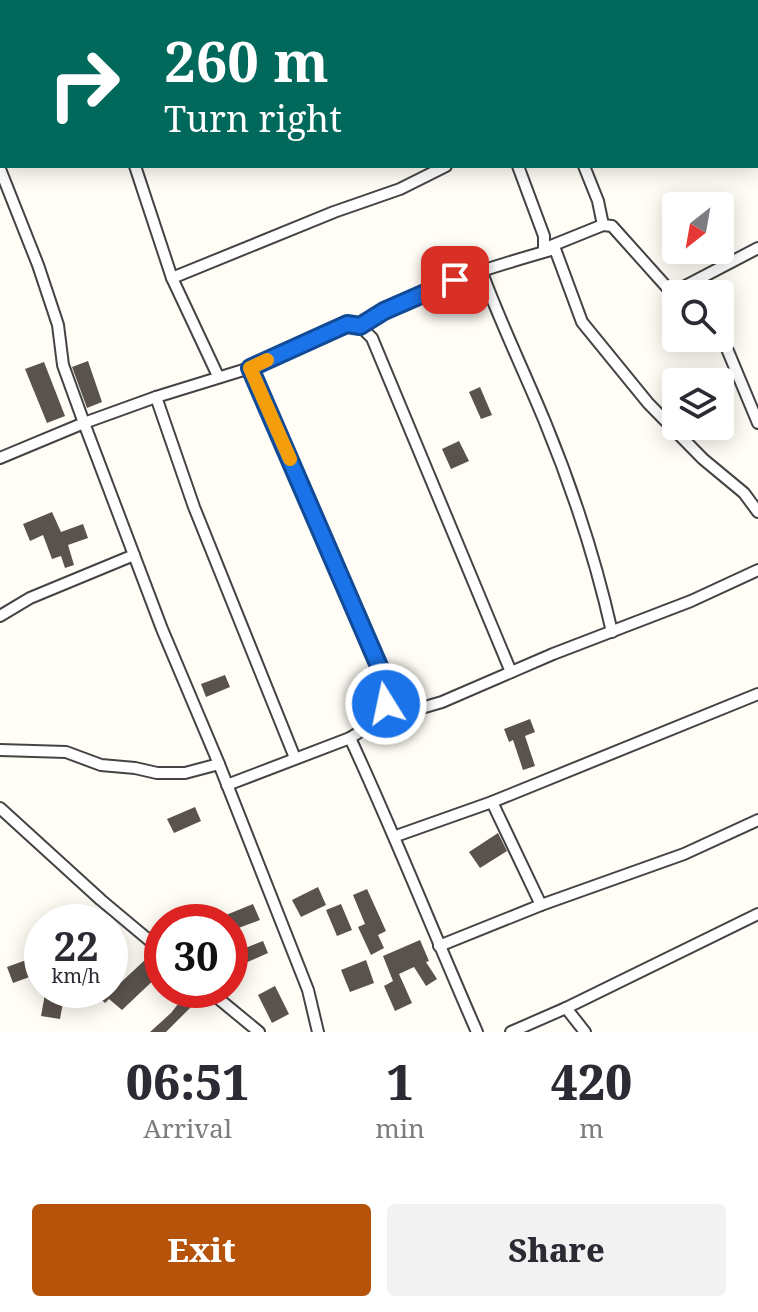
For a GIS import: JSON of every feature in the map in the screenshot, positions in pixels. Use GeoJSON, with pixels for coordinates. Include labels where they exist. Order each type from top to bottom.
{"type":"FeatureCollection","features":[{"type":"Feature","properties":{"kind":"street"},"geometry":{"type":"LineString","coordinates":[[136,168],[172,278],[218,376]]}},
{"type":"Feature","properties":{"kind":"street"},"geometry":{"type":"LineString","coordinates":[[172,278],[334,212],[400,189],[442,168]]}},
{"type":"Feature","properties":{"kind":"street"},"geometry":{"type":"LineString","coordinates":[[519,168],[549,249],[582,322],[648,403],[703,459],[744,493],[758,512]]}},
{"type":"Feature","properties":{"kind":"street"},"geometry":{"type":"LineString","coordinates":[[585,168],[598,201],[603,225]]}},
{"type":"Feature","properties":{"kind":"street"},"geometry":{"type":"LineString","coordinates":[[0,169],[58,325],[63,365],[84,423],[162,629],[308,990],[318,1032]]}},
{"type":"Feature","properties":{"kind":"street"},"geometry":{"type":"LineString","coordinates":[[360,326],[428,290],[549,249],[603,225],[612,226],[662,282]]}},
{"type":"Feature","properties":{"kind":"street"},"geometry":{"type":"LineString","coordinates":[[701,280],[758,248]]}},
{"type":"Feature","properties":{"kind":"street"},"geometry":{"type":"LineString","coordinates":[[481,270],[564,475],[600,576],[612,632]]}},
{"type":"Feature","properties":{"kind":"street"},"geometry":{"type":"LineString","coordinates":[[0,458],[156,397],[250,368],[347,324],[360,326],[372,338],[511,672]]}},
{"type":"Feature","properties":{"kind":"street"},"geometry":{"type":"LineString","coordinates":[[728,352],[758,423]]}},
{"type":"Feature","properties":{"kind":"street"},"geometry":{"type":"LineString","coordinates":[[250,368],[382,673],[386,704],[377,721]]}},
{"type":"Feature","properties":{"kind":"street"},"geometry":{"type":"LineString","coordinates":[[156,397],[194,507],[295,758]]}},
{"type":"Feature","properties":{"kind":"street"},"geometry":{"type":"LineString","coordinates":[[0,616],[30,598],[134,555]]}},
{"type":"Feature","properties":{"kind":"street"},"geometry":{"type":"LineString","coordinates":[[227,785],[350,738],[377,721],[442,702],[691,601],[758,570]]}},
{"type":"Feature","properties":{"kind":"street"},"geometry":{"type":"LineString","coordinates":[[396,836],[492,802],[758,694]]}},
{"type":"Feature","properties":{"kind":"street"},"geometry":{"type":"LineString","coordinates":[[350,738],[396,836],[477,1032]]}},
{"type":"Feature","properties":{"kind":"street"},"geometry":{"type":"LineString","coordinates":[[0,750],[66,752],[101,765],[157,773],[185,773],[219,764]]}},
{"type":"Feature","properties":{"kind":"street"},"geometry":{"type":"LineString","coordinates":[[492,802],[541,905]]}},
{"type":"Feature","properties":{"kind":"street"},"geometry":{"type":"LineString","coordinates":[[0,808],[144,936]]}},
{"type":"Feature","properties":{"kind":"street"},"geometry":{"type":"LineString","coordinates":[[439,946],[541,905],[684,854],[758,820]]}},
{"type":"Feature","properties":{"kind":"street"},"geometry":{"type":"LineString","coordinates":[[511,1032],[758,914]]}},
{"type":"Feature","properties":{"kind":"street"},"geometry":{"type":"LineString","coordinates":[[230,1008],[259,1032]]}},
{"type":"Feature","properties":{"kind":"street"},"geometry":{"type":"LineString","coordinates":[[566,1008],[585,1032]]}},
{"type":"Feature","properties":{"kind":"building"},"geometry":{"type":"Polygon","coordinates":[[[88,361],[102,402],[87,408],[72,367],[88,361]]]}},
{"type":"Feature","properties":{"kind":"building"},"geometry":{"type":"Polygon","coordinates":[[[44,362],[65,416],[47,423],[25,369],[44,362]]]}},
{"type":"Feature","properties":{"kind":"building"},"geometry":{"type":"Polygon","coordinates":[[[480,387],[492,415],[481,419],[469,392],[480,387]]]}},
{"type":"Feature","properties":{"kind":"building"},"geometry":{"type":"Polygon","coordinates":[[[459,441],[469,461],[451,469],[442,449],[459,441]]]}},
{"type":"Feature","properties":{"kind":"building"},"geometry":{"type":"Polygon","coordinates":[[[52,512],[61,532],[83,524],[88,538],[68,545],[74,565],[65,568],[61,556],[52,559],[43,535],[30,541],[23,524],[52,512]]]}},
{"type":"Feature","properties":{"kind":"building"},"geometry":{"type":"Polygon","coordinates":[[[225,675],[230,687],[206,697],[201,684],[225,675]]]}},
{"type":"Feature","properties":{"kind":"building"},"geometry":{"type":"Polygon","coordinates":[[[530,719],[535,732],[525,736],[535,766],[523,770],[513,740],[509,742],[504,729],[530,719]]]}},
{"type":"Feature","properties":{"kind":"building"},"geometry":{"type":"Polygon","coordinates":[[[195,807],[201,821],[174,833],[167,819],[195,807]]]}},
{"type":"Feature","properties":{"kind":"building"},"geometry":{"type":"Polygon","coordinates":[[[498,833],[507,851],[480,868],[469,852],[498,833]]]}},
{"type":"Feature","properties":{"kind":"building"},"geometry":{"type":"Polygon","coordinates":[[[318,887],[326,905],[301,917],[292,900],[318,887]]]}},
{"type":"Feature","properties":{"kind":"building"},"geometry":{"type":"Polygon","coordinates":[[[367,889],[386,931],[378,935],[384,948],[371,955],[358,927],[365,924],[353,895],[367,889]]]}},
{"type":"Feature","properties":{"kind":"building"},"geometry":{"type":"Polygon","coordinates":[[[253,904],[260,920],[248,924],[248,906],[253,904]]]}},
{"type":"Feature","properties":{"kind":"building"},"geometry":{"type":"Polygon","coordinates":[[[341,904],[352,930],[337,936],[326,910],[341,904]]]}},
{"type":"Feature","properties":{"kind":"building"},"geometry":{"type":"Polygon","coordinates":[[[420,940],[429,961],[426,962],[437,979],[426,986],[414,967],[399,974],[412,1003],[395,1011],[384,986],[393,981],[383,956],[420,940]]]}},
{"type":"Feature","properties":{"kind":"building"},"geometry":{"type":"Polygon","coordinates":[[[263,941],[268,953],[248,962],[248,947],[263,941]]]}},
{"type":"Feature","properties":{"kind":"building"},"geometry":{"type":"Polygon","coordinates":[[[366,960],[374,983],[350,992],[341,970],[366,960]]]}},
{"type":"Feature","properties":{"kind":"building"},"geometry":{"type":"Polygon","coordinates":[[[24,961],[24,979],[13,983],[7,967],[24,961]]]}},
{"type":"Feature","properties":{"kind":"building"},"geometry":{"type":"Polygon","coordinates":[[[144,961],[144,989],[128,1004],[128,976],[144,961]]]}},
{"type":"Feature","properties":{"kind":"building"},"geometry":{"type":"Polygon","coordinates":[[[275,986],[289,1014],[272,1023],[258,995],[275,986]]]}},
{"type":"Feature","properties":{"kind":"building"},"geometry":{"type":"Polygon","coordinates":[[[42,1008],[62,1008],[60,1019],[41,1016],[42,1008]]]}},
{"type":"Feature","properties":{"kind":"building"},"geometry":{"type":"Polygon","coordinates":[[[175,1008],[190,1008],[166,1032],[150,1032],[175,1008]]]}},
{"type":"Feature","properties":{"kind":"slow traffic"},"geometry":{"type":"LineString","coordinates":[[267,360],[250,368],[290,459]]}},
{"type":"Feature","properties":{"kind":"route"},"geometry":{"type":"LineString","coordinates":[[386,704],[382,673],[250,368],[347,324],[360,326],[384,311],[455,280]]}}]}
